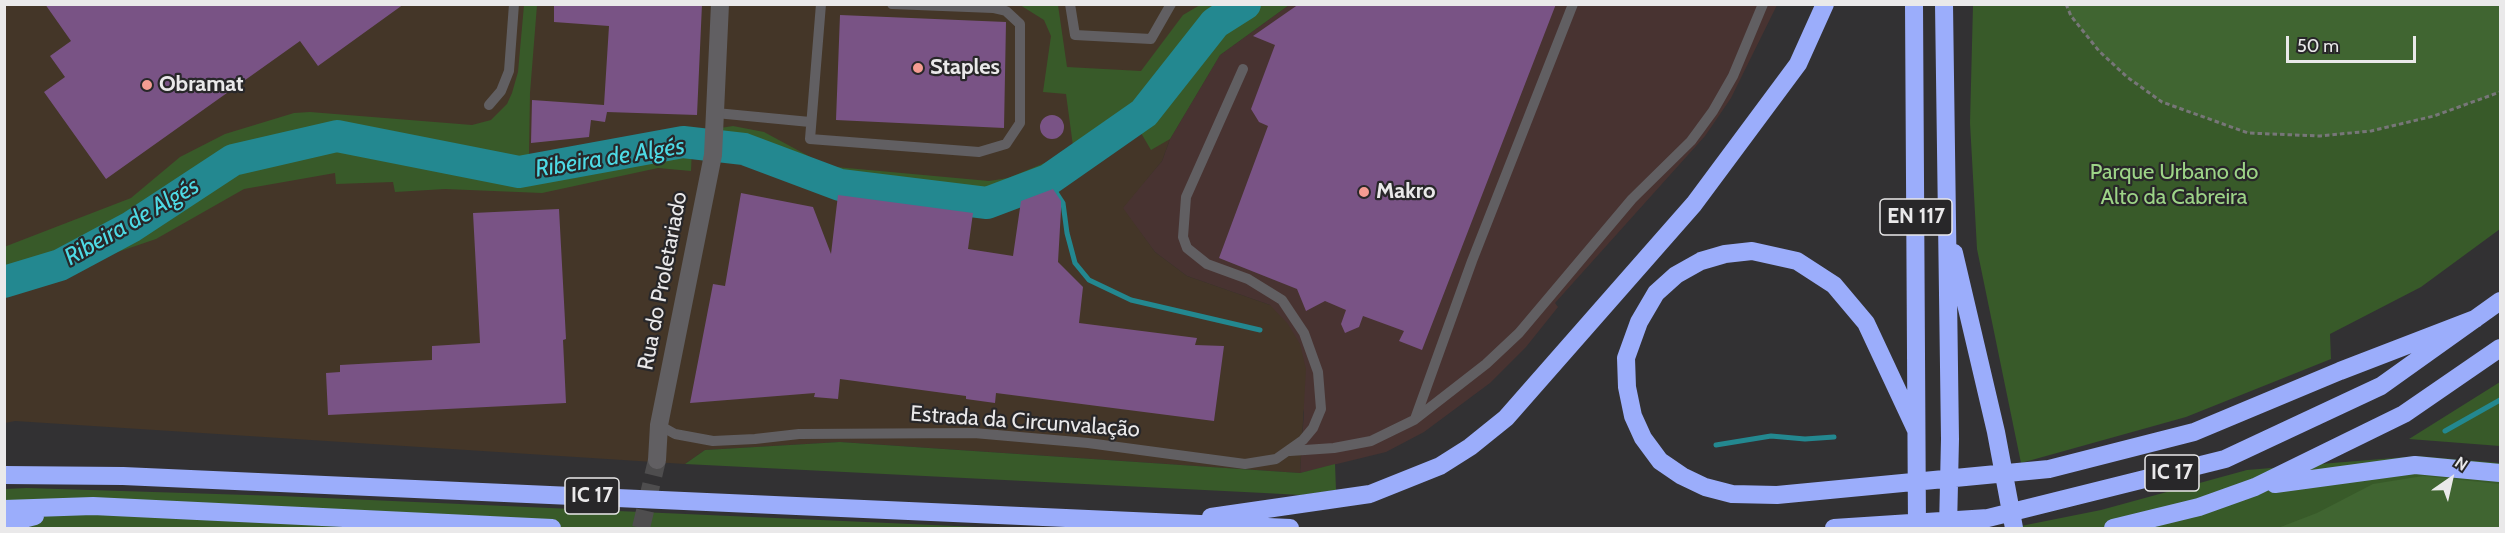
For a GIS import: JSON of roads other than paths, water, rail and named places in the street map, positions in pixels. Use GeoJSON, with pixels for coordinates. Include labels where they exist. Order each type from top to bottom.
{"type":"FeatureCollection","features":[{"type":"Feature","properties":{"kind":"highway"},"geometry":{"type":"LineString","coordinates":[[1180,522],[1271,506],[1332,501],[1370,494],[1413,479],[1470,447],[1506,417],[1541,380],[1694,204],[1798,64],[1825,4]]}},
{"type":"Feature","properties":{"kind":"highway","name":"EN 117"},"geometry":{"type":"LineString","coordinates":[[1914,4],[1917,528]]}},
{"type":"Feature","properties":{"kind":"highway","name":"EN 117"},"geometry":{"type":"LineString","coordinates":[[1944,4],[1945,216],[1950,439],[1948,528]]}},
{"type":"Feature","properties":{"kind":"highway"},"geometry":{"type":"LineString","coordinates":[[1945,216],[1996,432],[2014,528]]}},
{"type":"Feature","properties":{"kind":"highway"},"geometry":{"type":"LineString","coordinates":[[1916,434],[1866,323],[1834,285],[1797,261],[1752,251],[1725,254],[1701,261],[1676,275],[1656,293],[1639,322],[1626,358],[1627,387],[1633,416],[1643,438],[1660,461],[1682,476],[1705,487],[1732,494],[1778,495],[2049,468],[2194,432],[2340,370],[2475,319]]}},
{"type":"Feature","properties":{"kind":"highway","name":"IC 17"},"geometry":{"type":"LineString","coordinates":[[1834,528],[1988,518],[2225,459],[2381,386],[2500,301]]}},
{"type":"Feature","properties":{"kind":"highway","name":"IC 17"},"geometry":{"type":"LineString","coordinates":[[2112,528],[2199,507],[2255,487],[2404,414],[2500,348]]}},
{"type":"Feature","properties":{"kind":"highway"},"geometry":{"type":"LineString","coordinates":[[2255,487],[2415,465],[2500,474]]}},
{"type":"Feature","properties":{"kind":"highway","name":"IC 17"},"geometry":{"type":"LineString","coordinates":[[4,475],[123,476],[1290,528]]}},
{"type":"Feature","properties":{"kind":"highway"},"geometry":{"type":"LineString","coordinates":[[4,524],[76,507]]}},
{"type":"Feature","properties":{"kind":"highway","name":"IC 17"},"geometry":{"type":"LineString","coordinates":[[4,509],[76,507],[552,528]]}},
{"type":"Feature","properties":{"kind":"street","name":"Rua do Proletariado"},"geometry":{"type":"LineString","coordinates":[[657,460],[659,425],[713,155],[720,4]]}},
{"type":"Feature","properties":{"kind":"lane"},"geometry":{"type":"LineString","coordinates":[[489,105],[501,91],[509,71],[514,4]]}},
{"type":"Feature","properties":{"kind":"lane"},"geometry":{"type":"LineString","coordinates":[[820,4],[810,139],[979,152],[1006,144],[1015,135],[1020,123],[1020,24],[1014,16],[1006,11],[993,8],[892,4]]}},
{"type":"Feature","properties":{"kind":"lane"},"geometry":{"type":"LineString","coordinates":[[1070,4],[1075,35],[1151,39],[1171,4]]}},
{"type":"Feature","properties":{"kind":"lane"},"geometry":{"type":"LineString","coordinates":[[1414,420],[1472,261],[1573,4]]}},
{"type":"Feature","properties":{"kind":"lane"},"geometry":{"type":"LineString","coordinates":[[1290,451],[1334,448],[1371,441],[1414,420],[1486,364],[1519,333],[1632,199],[1691,141],[1713,111],[1733,76],[1763,4]]}},
{"type":"Feature","properties":{"kind":"lane"},"geometry":{"type":"LineString","coordinates":[[1243,69],[1186,197],[1183,237],[1187,248],[1207,264],[1248,279],[1282,300],[1293,313],[1304,333],[1318,372],[1321,409],[1312,428],[1290,451]]}},
{"type":"Feature","properties":{"kind":"lane"},"geometry":{"type":"LineString","coordinates":[[716,119],[810,122]]}},
{"type":"Feature","properties":{"kind":"lane","name":"Estrada da Circunvalação"},"geometry":{"type":"LineString","coordinates":[[659,425],[675,434],[713,441],[822,433],[974,433],[1088,443],[1245,464],[1276,459],[1290,451]]}},
{"type":"Feature","properties":{"kind":"waterway","name":"Ribeira de Algés"},"geometry":{"type":"LineString","coordinates":[[4,282],[60,265],[131,227],[233,160],[337,136],[519,172],[683,142],[744,149],[840,185],[987,203],[1048,180],[1144,113],[1215,23],[1245,4]]}},
{"type":"Feature","properties":{"kind":"waterway"},"geometry":{"type":"LineString","coordinates":[[1048,180],[1063,203],[1067,233],[1075,263],[1089,280],[1131,300],[1260,330]]}},
{"type":"Feature","properties":{"kind":"waterway"},"geometry":{"type":"LineString","coordinates":[[2445,431],[2500,400]]}},
{"type":"Feature","properties":{"kind":"waterway"},"geometry":{"type":"LineString","coordinates":[[1716,445],[1771,436],[1805,439],[1834,437]]}},
{"type":"Feature","properties":{"kind":"tunnel"},"geometry":{"type":"LineString","coordinates":[[641,528],[657,460]]}},
{"type":"Feature","properties":{"kind":"place","name":"Staples"},"geometry":{"type":"Point","coordinates":[918,68]}},
{"type":"Feature","properties":{"kind":"place","name":"Obramat"},"geometry":{"type":"Point","coordinates":[147,85]}},
{"type":"Feature","properties":{"kind":"place","name":"Makro"},"geometry":{"type":"Point","coordinates":[1364,192]}},
{"type":"Feature","properties":{"kind":"park label","name":"Parque Urbano do Alto da Cabreira"},"geometry":{"type":"Point","coordinates":[2174,186]}}]}
